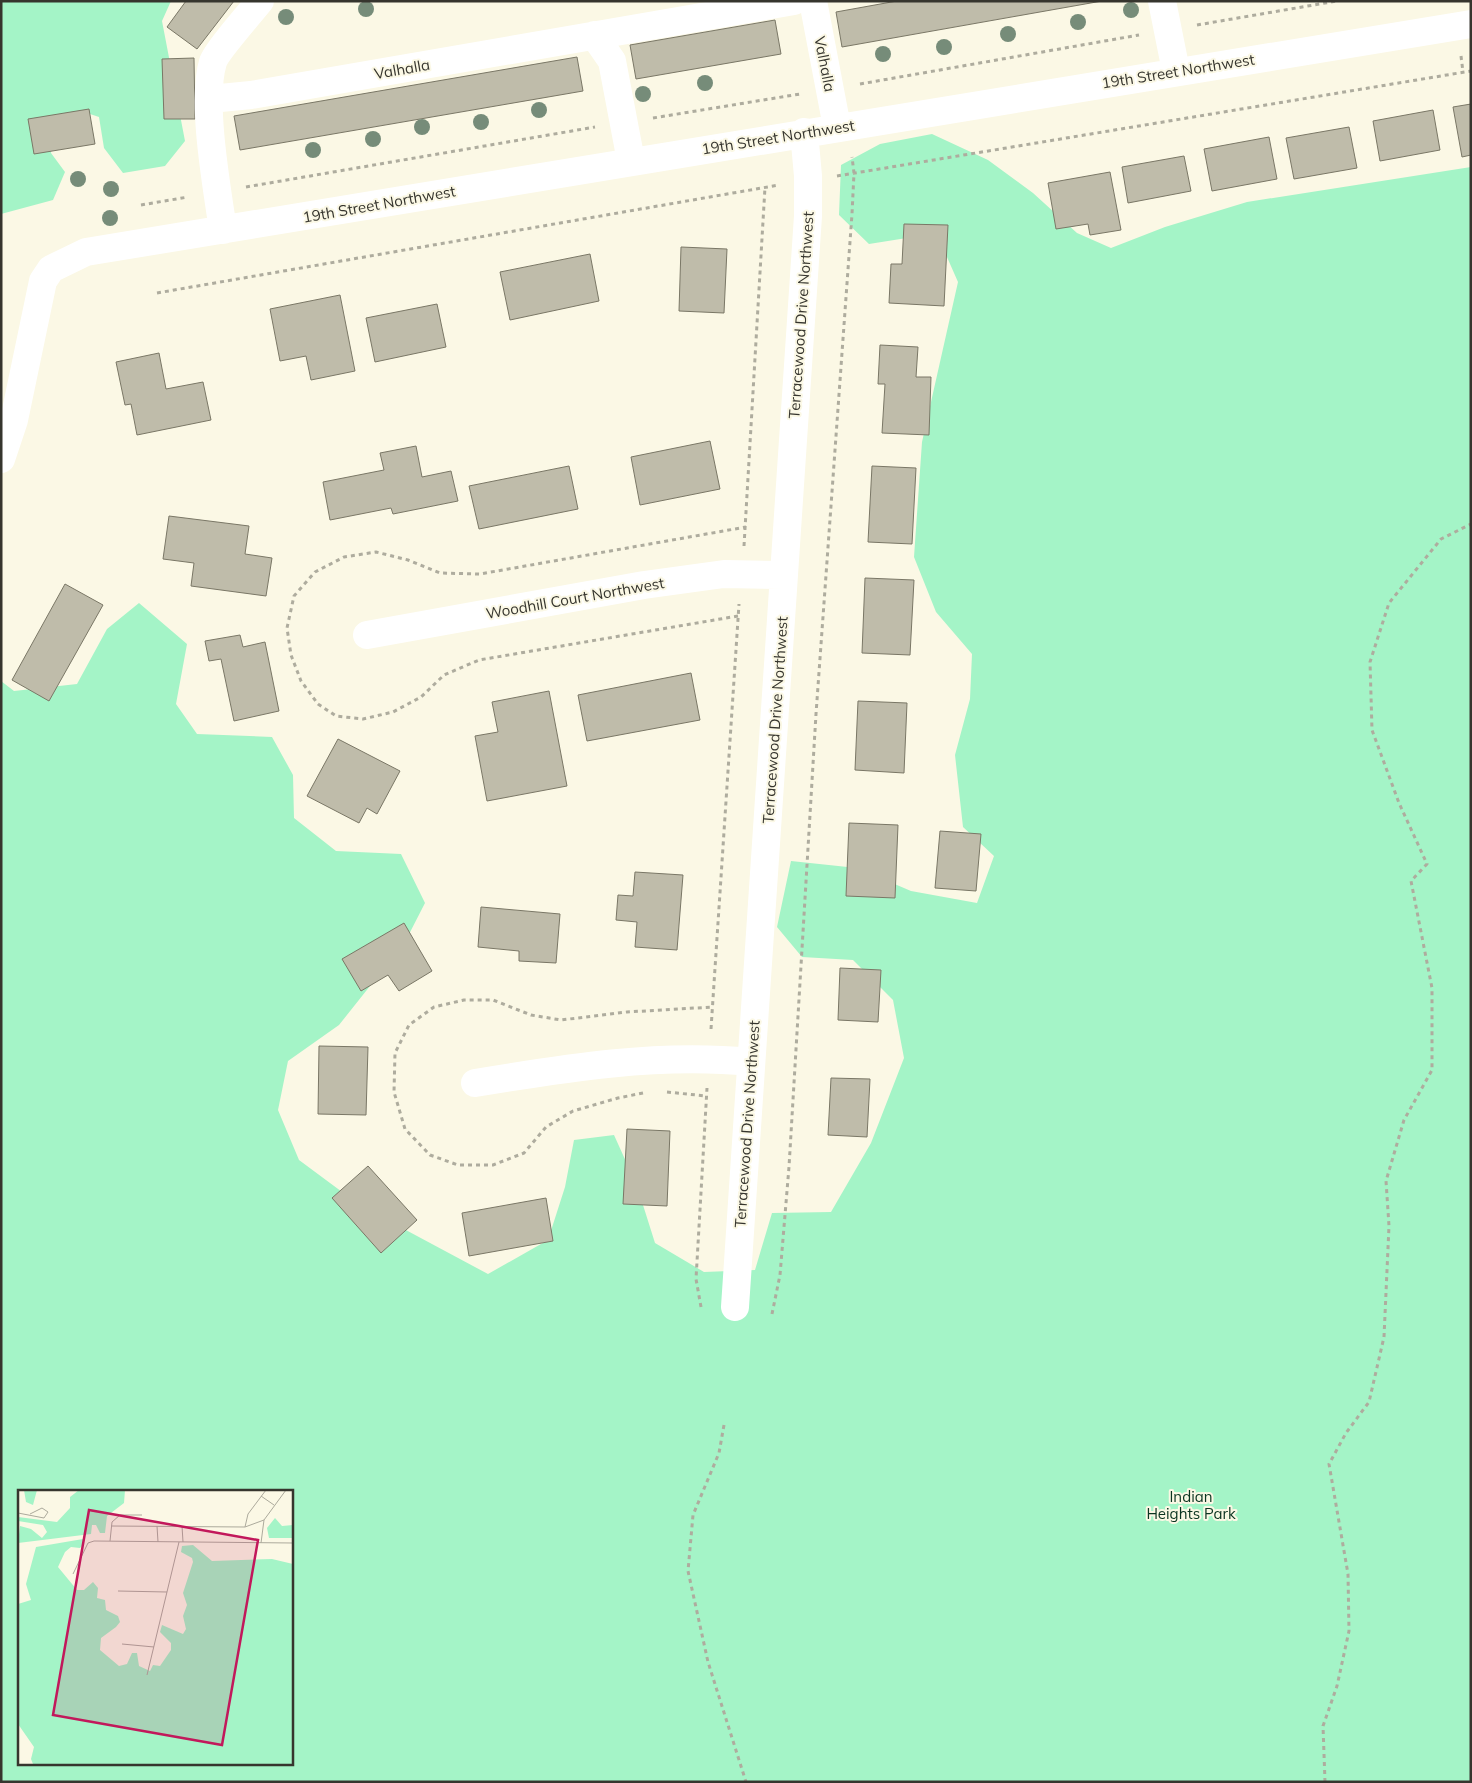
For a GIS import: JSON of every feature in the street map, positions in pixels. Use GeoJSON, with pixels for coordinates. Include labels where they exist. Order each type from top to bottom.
{"type":"FeatureCollection","features":[{"type":"Feature","properties":{"kind":"street"},"geometry":{"type":"LineString","coordinates":[[223,230],[210,99],[213,61],[260,1]]}},
{"type":"Feature","properties":{"kind":"street","name":"Valhalla"},"geometry":{"type":"LineString","coordinates":[[210,99],[251,95],[794,1]]}},
{"type":"Feature","properties":{"kind":"street","name":"Valhalla"},"geometry":{"type":"LineString","coordinates":[[813,1],[841,87],[836,127]]}},
{"type":"Feature","properties":{"kind":"street"},"geometry":{"type":"LineString","coordinates":[[1162,1],[1176,71]]}},
{"type":"Feature","properties":{"kind":"street","name":"19th Street Northwest"},"geometry":{"type":"LineString","coordinates":[[1,459],[14,420],[43,281],[51,269],[86,252],[804,132],[1471,24]]}},
{"type":"Feature","properties":{"kind":"street"},"geometry":{"type":"LineString","coordinates":[[594,35],[612,61],[631,161]]}},
{"type":"Feature","properties":{"kind":"street","name":"Terracewood Drive Northwest"},"geometry":{"type":"LineString","coordinates":[[735,1307],[808,216],[808,176],[804,132]]}},
{"type":"Feature","properties":{"kind":"street","name":"Woodhill Court Northwest"},"geometry":{"type":"LineString","coordinates":[[367,635],[644,585],[724,574],[784,575]]}},
{"type":"Feature","properties":{"kind":"street"},"geometry":{"type":"LineString","coordinates":[[475,1083],[567,1068],[655,1060],[709,1058],[750,1062]]}},
{"type":"Feature","properties":{"kind":"path"},"geometry":{"type":"LineString","coordinates":[[141,205],[1337,1]]}},
{"type":"Feature","properties":{"kind":"path"},"geometry":{"type":"LineString","coordinates":[[772,1314],[780,1275],[789,1167],[816,704],[854,173],[1471,71]]}},
{"type":"Feature","properties":{"kind":"path"},"geometry":{"type":"LineString","coordinates":[[157,292],[765,188],[746,527]]}},
{"type":"Feature","properties":{"kind":"path"},"geometry":{"type":"LineString","coordinates":[[1325,1782],[1323,1726],[1337,1686],[1350,1631],[1348,1574],[1328,1464],[1346,1432],[1369,1402],[1384,1337],[1389,1226],[1386,1181],[1404,1120],[1432,1070],[1432,988],[1411,881],[1427,864],[1399,803],[1372,730],[1370,662],[1389,604],[1442,539],[1471,524]]}},
{"type":"Feature","properties":{"kind":"path"},"geometry":{"type":"LineString","coordinates":[[713,1007],[738,616]]}},
{"type":"Feature","properties":{"kind":"path"},"geometry":{"type":"LineString","coordinates":[[701,1307],[696,1279],[706,1096]]}},
{"type":"Feature","properties":{"kind":"path"},"geometry":{"type":"LineString","coordinates":[[724,1425],[718,1453],[693,1515],[688,1571],[708,1662],[746,1782]]}},
{"type":"Feature","properties":{"kind":"green space"},"geometry":{"type":"Polygon","coordinates":[[[1,1],[171,1],[162,21],[185,141],[165,166],[123,173],[104,148],[99,117],[81,111],[50,122],[51,153],[65,172],[53,200],[1,214],[1,1]]]}},
{"type":"Feature","properties":{"kind":"green space","name":"Indian Heights Park"},"geometry":{"type":"Polygon","coordinates":[[[932,134],[988,160],[1033,193],[1077,233],[1111,248],[1165,227],[1247,202],[1471,167],[1471,1782],[1,1782],[1,681],[14,691],[77,684],[107,629],[139,603],[187,644],[176,704],[197,734],[272,737],[293,775],[294,818],[336,851],[401,854],[425,903],[405,942],[339,1025],[288,1061],[278,1110],[299,1160],[361,1206],[488,1274],[548,1240],[565,1187],[574,1140],[614,1135],[637,1186],[655,1243],[704,1272],[755,1270],[772,1213],[831,1212],[871,1143],[904,1058],[893,1000],[853,960],[802,957],[777,927],[791,861],[857,868],[911,891],[977,903],[994,856],[963,827],[955,755],[970,699],[972,654],[936,612],[914,557],[922,442],[958,282],[943,248],[913,237],[869,244],[839,215],[841,165],[880,144],[932,134]]]}},
{"type":"Feature","properties":{"kind":"building"},"geometry":{"type":"Polygon","coordinates":[[[186,1],[234,1],[197,49],[167,27],[186,1]]]}},
{"type":"Feature","properties":{"kind":"building"},"geometry":{"type":"Polygon","coordinates":[[[897,1],[1102,1],[842,47],[836,12],[897,1]]]}},
{"type":"Feature","properties":{"kind":"building"},"geometry":{"type":"Polygon","coordinates":[[[775,20],[781,54],[636,79],[630,45],[775,20]]]}},
{"type":"Feature","properties":{"kind":"building"},"geometry":{"type":"Polygon","coordinates":[[[577,57],[583,91],[240,150],[234,116],[577,57]]]}},
{"type":"Feature","properties":{"kind":"building"},"geometry":{"type":"Polygon","coordinates":[[[194,58],[195,119],[164,119],[162,59],[194,58]]]}},
{"type":"Feature","properties":{"kind":"building"},"geometry":{"type":"Polygon","coordinates":[[[1471,104],[1471,155],[1462,157],[1453,107],[1471,104]]]}},
{"type":"Feature","properties":{"kind":"building"},"geometry":{"type":"Polygon","coordinates":[[[89,109],[95,144],[34,154],[28,119],[89,109]]]}},
{"type":"Feature","properties":{"kind":"building"},"geometry":{"type":"Polygon","coordinates":[[[1433,110],[1440,150],[1380,161],[1373,121],[1433,110]]]}},
{"type":"Feature","properties":{"kind":"building"},"geometry":{"type":"Polygon","coordinates":[[[1349,127],[1357,168],[1294,179],[1286,138],[1349,127]]]}},
{"type":"Feature","properties":{"kind":"building"},"geometry":{"type":"Polygon","coordinates":[[[1269,137],[1277,179],[1212,191],[1204,149],[1269,137]]]}},
{"type":"Feature","properties":{"kind":"building"},"geometry":{"type":"Polygon","coordinates":[[[1184,156],[1191,191],[1128,203],[1122,167],[1184,156]]]}},
{"type":"Feature","properties":{"kind":"building"},"geometry":{"type":"Polygon","coordinates":[[[1110,172],[1121,230],[1090,235],[1088,224],[1056,229],[1048,183],[1110,172]]]}},
{"type":"Feature","properties":{"kind":"building"},"geometry":{"type":"Polygon","coordinates":[[[904,224],[948,225],[944,306],[889,303],[891,264],[902,264],[904,224]]]}},
{"type":"Feature","properties":{"kind":"building"},"geometry":{"type":"Polygon","coordinates":[[[681,247],[727,249],[724,313],[679,311],[681,247]]]}},
{"type":"Feature","properties":{"kind":"building"},"geometry":{"type":"Polygon","coordinates":[[[590,254],[599,301],[510,320],[500,272],[590,254]]]}},
{"type":"Feature","properties":{"kind":"building"},"geometry":{"type":"Polygon","coordinates":[[[340,295],[355,371],[311,380],[306,356],[280,361],[270,309],[340,295]]]}},
{"type":"Feature","properties":{"kind":"building"},"geometry":{"type":"Polygon","coordinates":[[[437,304],[446,347],[375,362],[366,318],[437,304]]]}},
{"type":"Feature","properties":{"kind":"building"},"geometry":{"type":"Polygon","coordinates":[[[880,345],[918,347],[916,377],[931,377],[929,435],[882,433],[885,384],[878,384],[880,345]]]}},
{"type":"Feature","properties":{"kind":"building"},"geometry":{"type":"Polygon","coordinates":[[[159,353],[166,389],[203,382],[211,420],[137,435],[131,404],[125,405],[116,362],[159,353]]]}},
{"type":"Feature","properties":{"kind":"building"},"geometry":{"type":"Polygon","coordinates":[[[710,441],[720,489],[640,505],[631,457],[710,441]]]}},
{"type":"Feature","properties":{"kind":"building"},"geometry":{"type":"Polygon","coordinates":[[[416,446],[422,477],[451,471],[458,501],[393,514],[391,508],[330,520],[323,482],[384,470],[380,453],[416,446]]]}},
{"type":"Feature","properties":{"kind":"building"},"geometry":{"type":"Polygon","coordinates":[[[569,466],[578,509],[479,529],[469,486],[569,466]]]}},
{"type":"Feature","properties":{"kind":"building"},"geometry":{"type":"Polygon","coordinates":[[[872,466],[916,468],[912,544],[868,542],[872,466]]]}},
{"type":"Feature","properties":{"kind":"building"},"geometry":{"type":"Polygon","coordinates":[[[169,516],[249,526],[245,554],[272,558],[266,596],[191,586],[194,563],[163,559],[169,516]]]}},
{"type":"Feature","properties":{"kind":"building"},"geometry":{"type":"Polygon","coordinates":[[[865,578],[914,580],[910,655],[862,653],[865,578]]]}},
{"type":"Feature","properties":{"kind":"building"},"geometry":{"type":"Polygon","coordinates":[[[65,584],[103,605],[49,701],[12,680],[65,584]]]}},
{"type":"Feature","properties":{"kind":"building"},"geometry":{"type":"Polygon","coordinates":[[[240,635],[243,647],[265,642],[279,711],[234,721],[221,659],[209,661],[205,641],[240,635]]]}},
{"type":"Feature","properties":{"kind":"building"},"geometry":{"type":"Polygon","coordinates":[[[691,673],[700,720],[587,741],[578,695],[691,673]]]}},
{"type":"Feature","properties":{"kind":"building"},"geometry":{"type":"Polygon","coordinates":[[[549,691],[567,786],[487,801],[475,736],[498,732],[492,702],[549,691]]]}},
{"type":"Feature","properties":{"kind":"building"},"geometry":{"type":"Polygon","coordinates":[[[858,701],[907,703],[904,773],[855,770],[858,701]]]}},
{"type":"Feature","properties":{"kind":"building"},"geometry":{"type":"Polygon","coordinates":[[[338,739],[400,771],[377,814],[367,808],[359,823],[307,796],[338,739]]]}},
{"type":"Feature","properties":{"kind":"building"},"geometry":{"type":"Polygon","coordinates":[[[849,823],[898,825],[895,898],[846,896],[849,823]]]}},
{"type":"Feature","properties":{"kind":"building"},"geometry":{"type":"Polygon","coordinates":[[[940,831],[981,834],[976,891],[935,888],[940,831]]]}},
{"type":"Feature","properties":{"kind":"building"},"geometry":{"type":"Polygon","coordinates":[[[635,872],[683,875],[677,950],[635,947],[637,922],[616,920],[618,895],[633,896],[635,872]]]}},
{"type":"Feature","properties":{"kind":"building"},"geometry":{"type":"Polygon","coordinates":[[[481,907],[560,914],[556,963],[519,961],[519,951],[478,947],[481,907]]]}},
{"type":"Feature","properties":{"kind":"building"},"geometry":{"type":"Polygon","coordinates":[[[404,923],[432,971],[399,991],[388,975],[361,991],[342,959],[404,923]]]}},
{"type":"Feature","properties":{"kind":"building"},"geometry":{"type":"Polygon","coordinates":[[[840,968],[881,970],[878,1022],[838,1020],[840,968]]]}},
{"type":"Feature","properties":{"kind":"building"},"geometry":{"type":"Polygon","coordinates":[[[319,1046],[368,1047],[366,1115],[318,1114],[319,1046]]]}},
{"type":"Feature","properties":{"kind":"building"},"geometry":{"type":"Polygon","coordinates":[[[831,1078],[870,1079],[867,1137],[828,1135],[831,1078]]]}},
{"type":"Feature","properties":{"kind":"building"},"geometry":{"type":"Polygon","coordinates":[[[627,1129],[670,1131],[667,1206],[623,1204],[627,1129]]]}},
{"type":"Feature","properties":{"kind":"building"},"geometry":{"type":"Polygon","coordinates":[[[368,1166],[417,1220],[381,1253],[332,1198],[368,1166]]]}},
{"type":"Feature","properties":{"kind":"building"},"geometry":{"type":"Polygon","coordinates":[[[546,1198],[553,1241],[469,1256],[462,1213],[546,1198]]]}}]}
